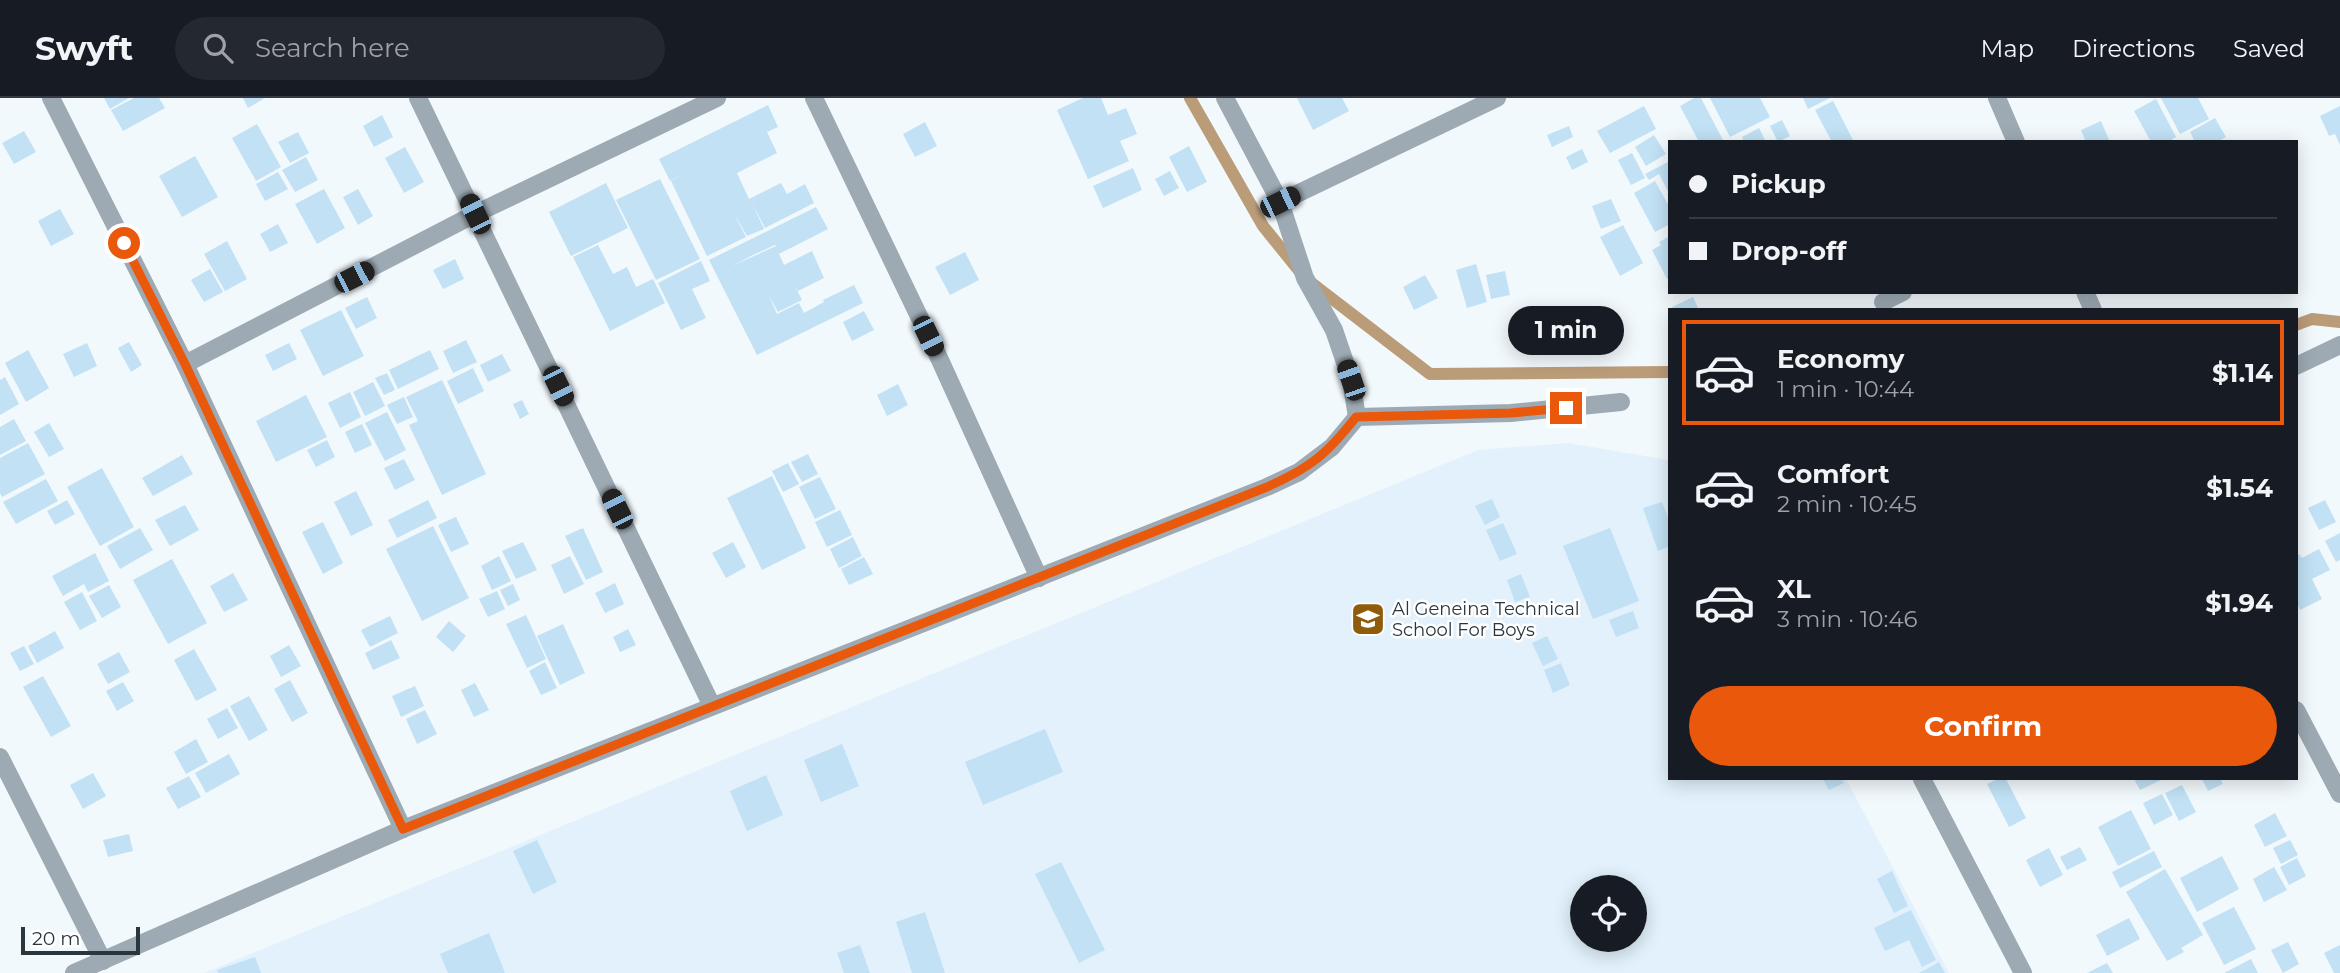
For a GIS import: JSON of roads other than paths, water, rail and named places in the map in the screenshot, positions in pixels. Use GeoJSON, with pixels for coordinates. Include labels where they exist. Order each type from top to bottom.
{"type":"FeatureCollection","features":[{"type":"Feature","properties":{"kind":"street"},"geometry":{"type":"LineString","coordinates":[[51,98],[185,364],[403,829]]}},
{"type":"Feature","properties":{"kind":"street"},"geometry":{"type":"LineString","coordinates":[[418,98],[712,706]]}},
{"type":"Feature","properties":{"kind":"street"},"geometry":{"type":"LineString","coordinates":[[185,364],[475,214],[717,98]]}},
{"type":"Feature","properties":{"kind":"street"},"geometry":{"type":"LineString","coordinates":[[814,98],[940,360],[1039,578]]}},
{"type":"Feature","properties":{"kind":"street"},"geometry":{"type":"LineString","coordinates":[[74,973],[403,829],[1230,502],[1299,472],[1332,447],[1356,417],[1351,380],[1334,330],[1305,278],[1280,202],[1225,98]]}},
{"type":"Feature","properties":{"kind":"street"},"geometry":{"type":"LineString","coordinates":[[1280,202],[1497,98]]}},
{"type":"Feature","properties":{"kind":"street"},"geometry":{"type":"LineString","coordinates":[[1997,98],[2015,140]]}},
{"type":"Feature","properties":{"kind":"street"},"geometry":{"type":"LineString","coordinates":[[1883,302],[1899,294]]}},
{"type":"Feature","properties":{"kind":"street"},"geometry":{"type":"LineString","coordinates":[[2298,365],[2340,345]]}},
{"type":"Feature","properties":{"kind":"street"},"geometry":{"type":"LineString","coordinates":[[1356,417],[1511,413],[1621,402]]}},
{"type":"Feature","properties":{"kind":"street"},"geometry":{"type":"LineString","coordinates":[[2298,714],[2340,794]]}},
{"type":"Feature","properties":{"kind":"street"},"geometry":{"type":"LineString","coordinates":[[0,757],[103,961]]}},
{"type":"Feature","properties":{"kind":"street"},"geometry":{"type":"LineString","coordinates":[[1923,780],[2023,973]]}},
{"type":"Feature","properties":{"kind":"waterway"},"geometry":{"type":"LineString","coordinates":[[1190,98],[1263,226],[1305,278],[1430,374],[1668,372]]}},
{"type":"Feature","properties":{"kind":"waterway"},"geometry":{"type":"LineString","coordinates":[[2298,324],[2312,319],[2340,322]]}},
{"type":"Feature","properties":{"kind":"place","name":"Al Geneina Technical School For Boys"},"geometry":{"type":"Point","coordinates":[1368,619]}}]}
